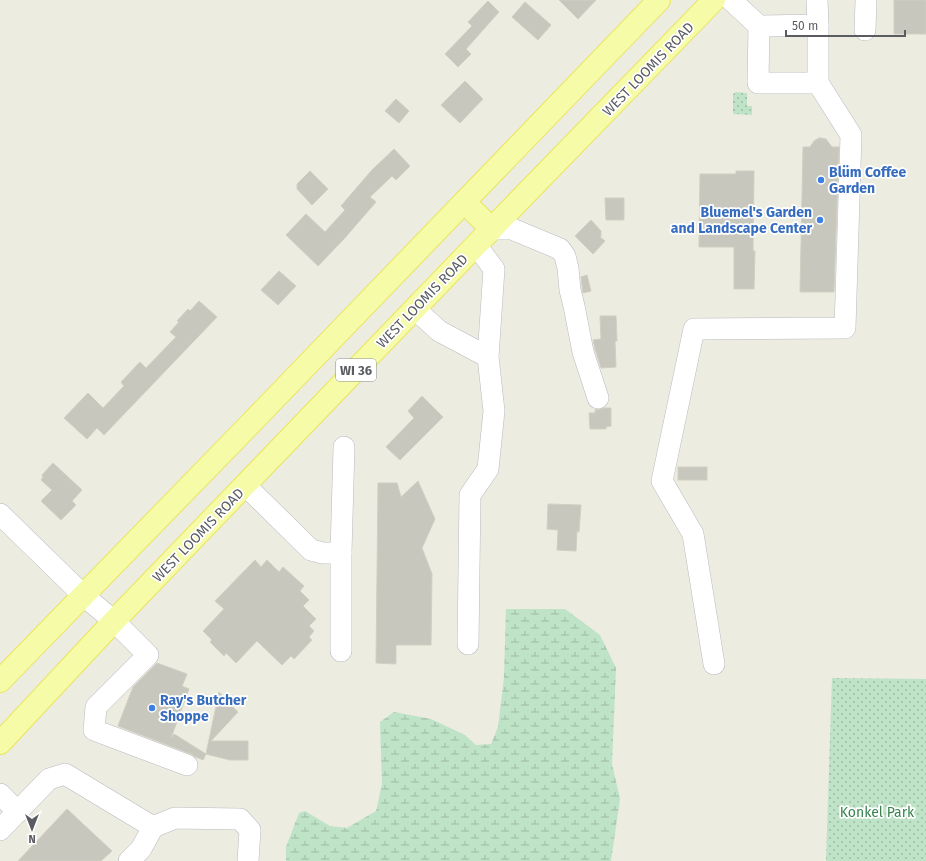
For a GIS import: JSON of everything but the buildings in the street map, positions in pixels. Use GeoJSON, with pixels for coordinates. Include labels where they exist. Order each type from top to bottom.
{"type":"FeatureCollection","features":[{"type":"Feature","properties":{"kind":"main road","name":"WI 36"},"geometry":{"type":"LineString","coordinates":[[0,681],[84,596],[659,0]]}},
{"type":"Feature","properties":{"kind":"main road","name":"WEST LOOMIS ROAD"},"geometry":{"type":"LineString","coordinates":[[0,744],[114,621],[714,0]]}},
{"type":"Feature","properties":{"kind":"main road"},"geometry":{"type":"LineString","coordinates":[[464,202],[492,229]]}},
{"type":"Feature","properties":{"kind":"street"},"geometry":{"type":"LineString","coordinates":[[731,0],[759,26],[818,25]]}},
{"type":"Feature","properties":{"kind":"street"},"geometry":{"type":"LineString","coordinates":[[714,664],[693,534],[662,481],[694,329],[845,328],[851,135],[818,84],[817,0]]}},
{"type":"Feature","properties":{"kind":"street"},"geometry":{"type":"LineString","coordinates":[[865,30],[866,0]]}},
{"type":"Feature","properties":{"kind":"street"},"geometry":{"type":"LineString","coordinates":[[759,26],[758,83],[818,84]]}},
{"type":"Feature","properties":{"kind":"street"},"geometry":{"type":"LineString","coordinates":[[492,229],[512,229],[560,249],[565,256],[568,268],[570,290],[583,352],[598,398]]}},
{"type":"Feature","properties":{"kind":"street"},"geometry":{"type":"LineString","coordinates":[[468,644],[470,495],[488,468],[494,411],[488,357],[494,269],[476,245]]}},
{"type":"Feature","properties":{"kind":"street"},"geometry":{"type":"LineString","coordinates":[[415,309],[439,331],[488,357]]}},
{"type":"Feature","properties":{"kind":"street"},"geometry":{"type":"LineString","coordinates":[[341,651],[341,553],[344,447]]}},
{"type":"Feature","properties":{"kind":"street"},"geometry":{"type":"LineString","coordinates":[[245,485],[311,550],[323,553],[341,553]]}},
{"type":"Feature","properties":{"kind":"street"},"geometry":{"type":"LineString","coordinates":[[0,514],[84,596],[114,621],[148,654],[96,707],[94,730],[187,764]]}},
{"type":"Feature","properties":{"kind":"street"},"geometry":{"type":"LineString","coordinates":[[0,830],[49,779],[64,774],[154,827]]}},
{"type":"Feature","properties":{"kind":"street"},"geometry":{"type":"LineString","coordinates":[[0,794],[18,812]]}},
{"type":"Feature","properties":{"kind":"street"},"geometry":{"type":"LineString","coordinates":[[129,861],[141,849],[154,827],[174,818],[240,819],[250,830],[248,861]]}},
{"type":"Feature","properties":{"kind":"green space"},"geometry":{"type":"Polygon","coordinates":[[[736,92],[747,93],[747,106],[752,106],[752,115],[733,114],[733,94],[736,92]]]}},
{"type":"Feature","properties":{"kind":"green space"},"geometry":{"type":"Polygon","coordinates":[[[506,609],[565,609],[600,635],[616,668],[612,764],[620,799],[611,861],[286,861],[286,847],[299,813],[305,811],[330,826],[347,828],[376,811],[382,784],[380,722],[394,712],[431,719],[465,735],[476,745],[491,744],[498,727],[504,677],[506,609]]]}},
{"type":"Feature","properties":{"kind":"green space","name":"Konkel Park"},"geometry":{"type":"Polygon","coordinates":[[[832,678],[926,679],[926,861],[826,861],[832,678]]]}},
{"type":"Feature","properties":{"kind":"place","name":"Blüm Coffee Garden"},"geometry":{"type":"Point","coordinates":[821,180]}},
{"type":"Feature","properties":{"kind":"place","name":"Bluemel's Garden and Landscape Center"},"geometry":{"type":"Point","coordinates":[820,220]}},
{"type":"Feature","properties":{"kind":"place","name":"Ray's Butcher Shoppe"},"geometry":{"type":"Point","coordinates":[152,708]}}]}
